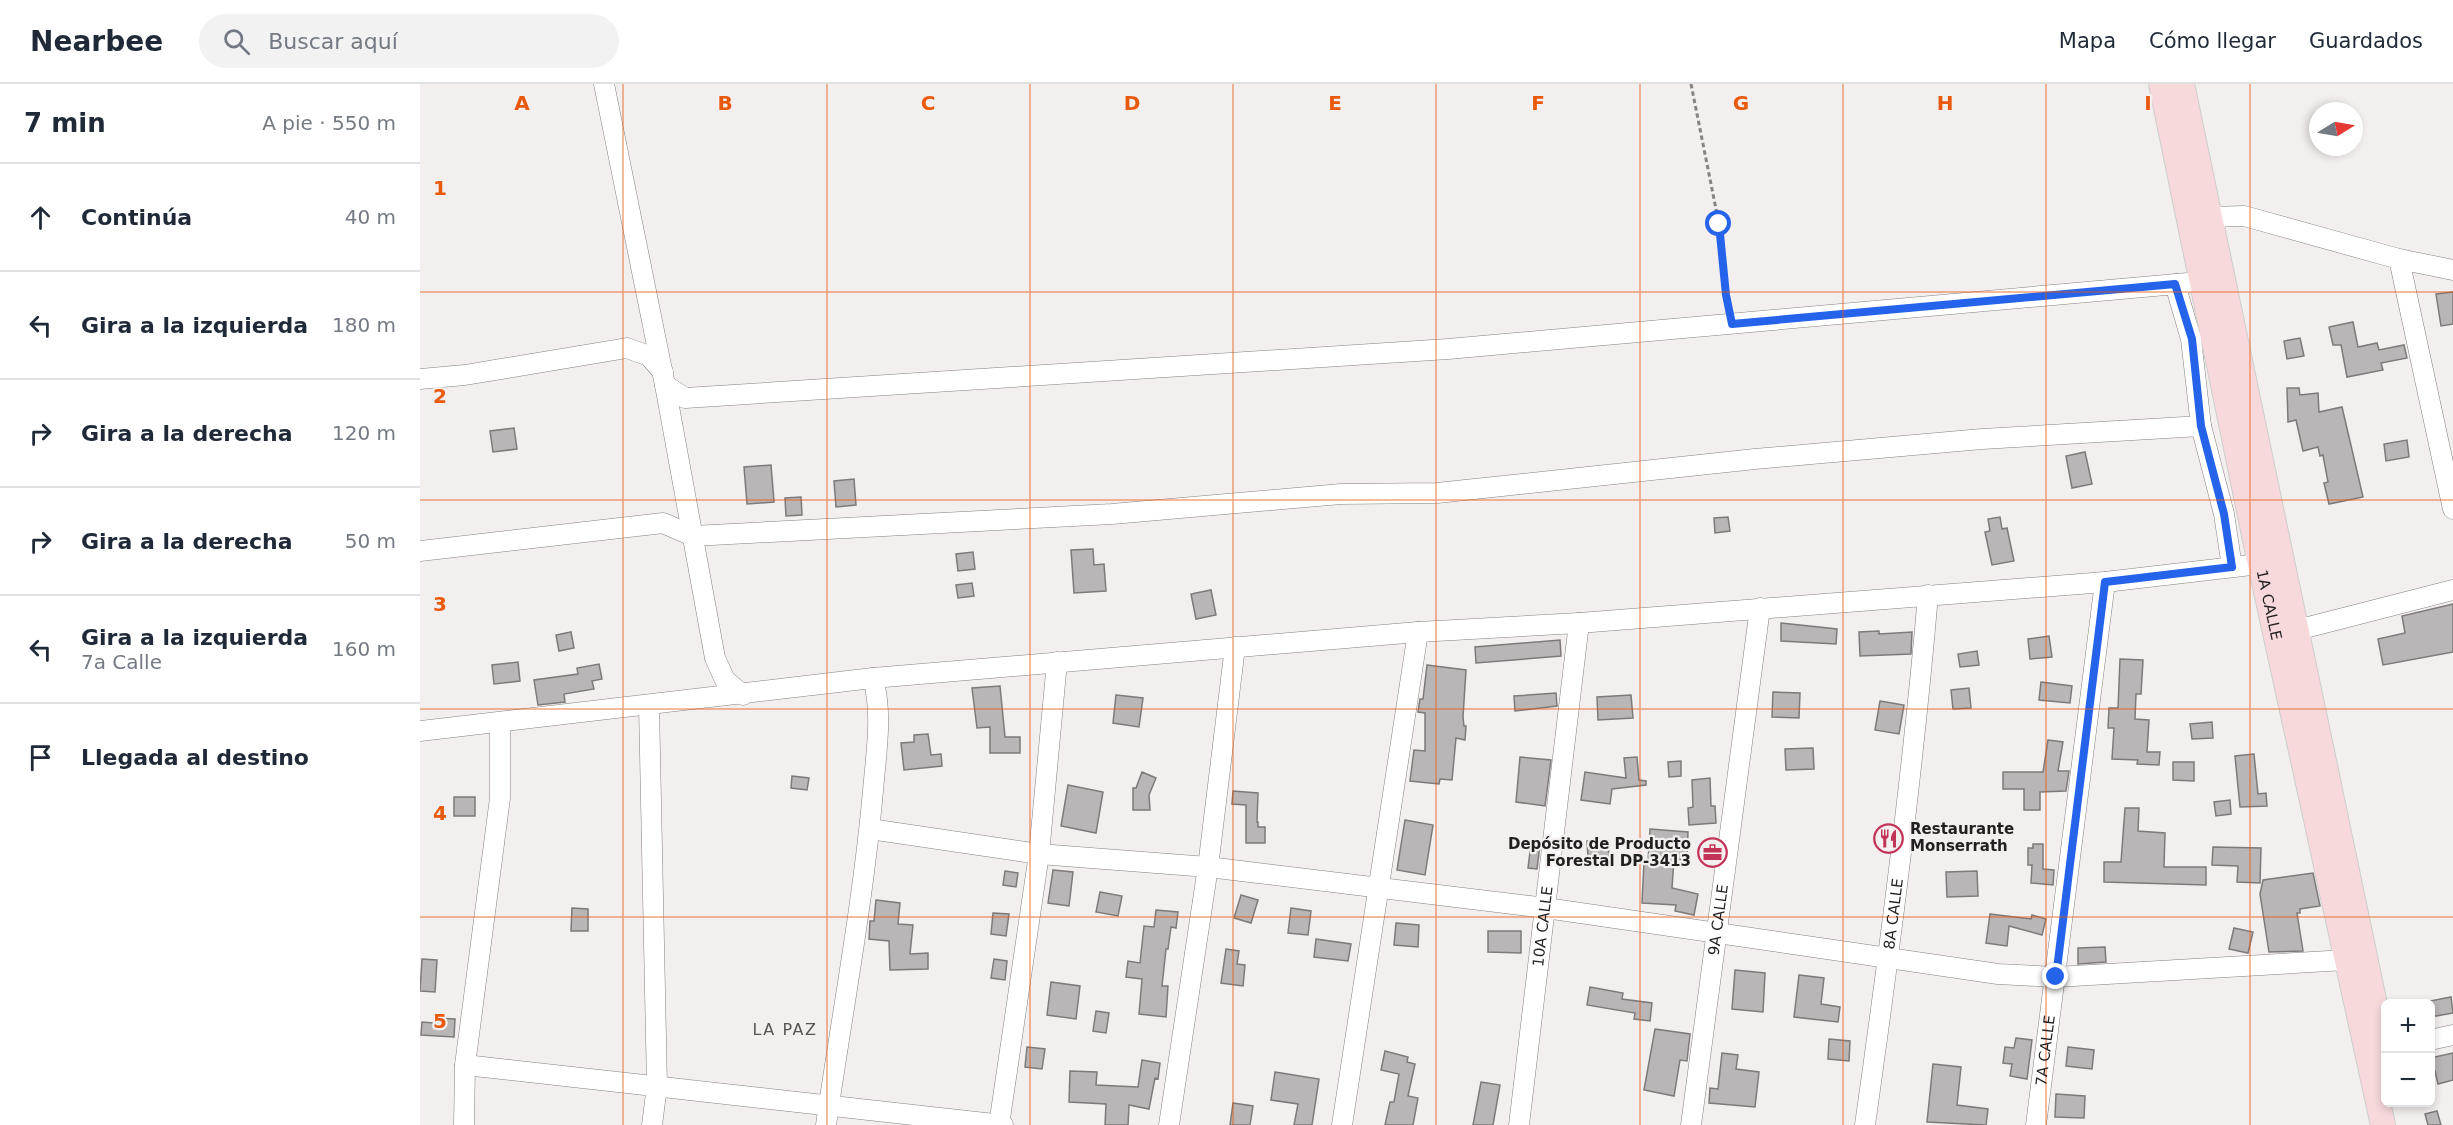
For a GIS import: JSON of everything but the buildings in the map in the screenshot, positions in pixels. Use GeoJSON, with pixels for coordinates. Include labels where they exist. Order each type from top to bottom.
{"type":"FeatureCollection","features":[{"type":"Feature","properties":{"kind":"main road","name":"1A CALLE"},"geometry":{"type":"LineString","coordinates":[[2161,84],[2200,219],[2297,630],[2381,1053]]}},
{"type":"Feature","properties":{"kind":"main road","name":"1A CALLE"},"geometry":{"type":"LineString","coordinates":[[2182,84],[2200,219],[2202,282],[2260,564],[2346,960],[2381,1053]]}},
{"type":"Feature","properties":{"kind":"main road","name":"1A CALLE"},"geometry":{"type":"LineString","coordinates":[[2382,1107],[2383,1125]]}},
{"type":"Feature","properties":{"kind":"main road"},"geometry":{"type":"LineString","coordinates":[[2396,1107],[2400,1125]]}},
{"type":"Feature","properties":{"kind":"street"},"geometry":{"type":"LineString","coordinates":[[604,84],[664,378],[715,658],[725,680],[743,694]]}},
{"type":"Feature","properties":{"kind":"street"},"geometry":{"type":"LineString","coordinates":[[2200,219],[2244,216],[2399,259],[2453,270]]}},
{"type":"Feature","properties":{"kind":"street"},"geometry":{"type":"LineString","coordinates":[[2399,259],[2453,509]]}},
{"type":"Feature","properties":{"kind":"street"},"geometry":{"type":"LineString","coordinates":[[420,379],[465,375],[627,348],[649,356],[664,378],[685,398],[1448,349],[2202,282]]}},
{"type":"Feature","properties":{"kind":"street"},"geometry":{"type":"LineString","coordinates":[[2175,284],[2192,339],[2201,426],[2224,514],[2232,567]]}},
{"type":"Feature","properties":{"kind":"street"},"geometry":{"type":"LineString","coordinates":[[420,551],[663,523],[693,536],[1112,514],[1341,494],[1437,493],[1755,459],[1971,440],[2201,426]]}},
{"type":"Feature","properties":{"kind":"street"},"geometry":{"type":"LineString","coordinates":[[420,730],[649,706],[873,678],[1418,632],[2105,582],[2260,564]]}},
{"type":"Feature","properties":{"kind":"street","name":"7A CALLE"},"geometry":{"type":"LineString","coordinates":[[2036,1125],[2105,582]]}},
{"type":"Feature","properties":{"kind":"street"},"geometry":{"type":"LineString","coordinates":[[2297,630],[2453,590]]}},
{"type":"Feature","properties":{"kind":"street","name":"8A CALLE"},"geometry":{"type":"LineString","coordinates":[[1865,1125],[1889,957],[1917,722],[1928,594]]}},
{"type":"Feature","properties":{"kind":"street","name":"9A CALLE"},"geometry":{"type":"LineString","coordinates":[[1691,1125],[1760,608]]}},
{"type":"Feature","properties":{"kind":"street","name":"10A CALLE"},"geometry":{"type":"LineString","coordinates":[[1519,1125],[1579,622]]}},
{"type":"Feature","properties":{"kind":"street"},"geometry":{"type":"LineString","coordinates":[[1342,1125],[1418,632]]}},
{"type":"Feature","properties":{"kind":"street"},"geometry":{"type":"LineString","coordinates":[[1169,1125],[1208,867],[1235,647]]}},
{"type":"Feature","properties":{"kind":"street"},"geometry":{"type":"LineString","coordinates":[[465,1065],[829,1104],[1000,1125],[1039,854],[1057,662]]}},
{"type":"Feature","properties":{"kind":"street"},"geometry":{"type":"LineString","coordinates":[[826,1125],[870,829],[879,717],[878,697],[873,678]]}},
{"type":"Feature","properties":{"kind":"street"},"geometry":{"type":"LineString","coordinates":[[649,706],[657,1086],[652,1125]]}},
{"type":"Feature","properties":{"kind":"street"},"geometry":{"type":"LineString","coordinates":[[464,1125],[465,1065],[500,798],[500,723]]}},
{"type":"Feature","properties":{"kind":"street"},"geometry":{"type":"LineString","coordinates":[[870,829],[1039,854],[1208,867],[1546,908],[1998,974],[2056,977],[2346,960]]}},
{"type":"Feature","properties":{"kind":"street"},"geometry":{"type":"LineString","coordinates":[[2435,1039],[2453,1035]]}},
{"type":"Feature","properties":{"kind":"path"},"geometry":{"type":"LineString","coordinates":[[1691,84],[1719,224],[1726,295],[1732,324]]}},
{"type":"Feature","properties":{"kind":"place","name":"Restaurante Monserrath"},"geometry":{"type":"Point","coordinates":[1889,838]}},
{"type":"Feature","properties":{"kind":"place","name":"Depósito de Producto Forestal DP-3413"},"geometry":{"type":"Point","coordinates":[1712,853]}},
{"type":"Feature","properties":{"kind":"district","name":"LA PAZ"},"geometry":{"type":"Point","coordinates":[785,1029]}},
{"type":"Feature","properties":{"kind":"route"},"geometry":{"type":"LineString","coordinates":[[1719,224],[1726,295],[1732,324],[2175,284],[2192,339],[2201,426],[2224,514],[2232,567],[2105,582],[2056,977]]}}]}
